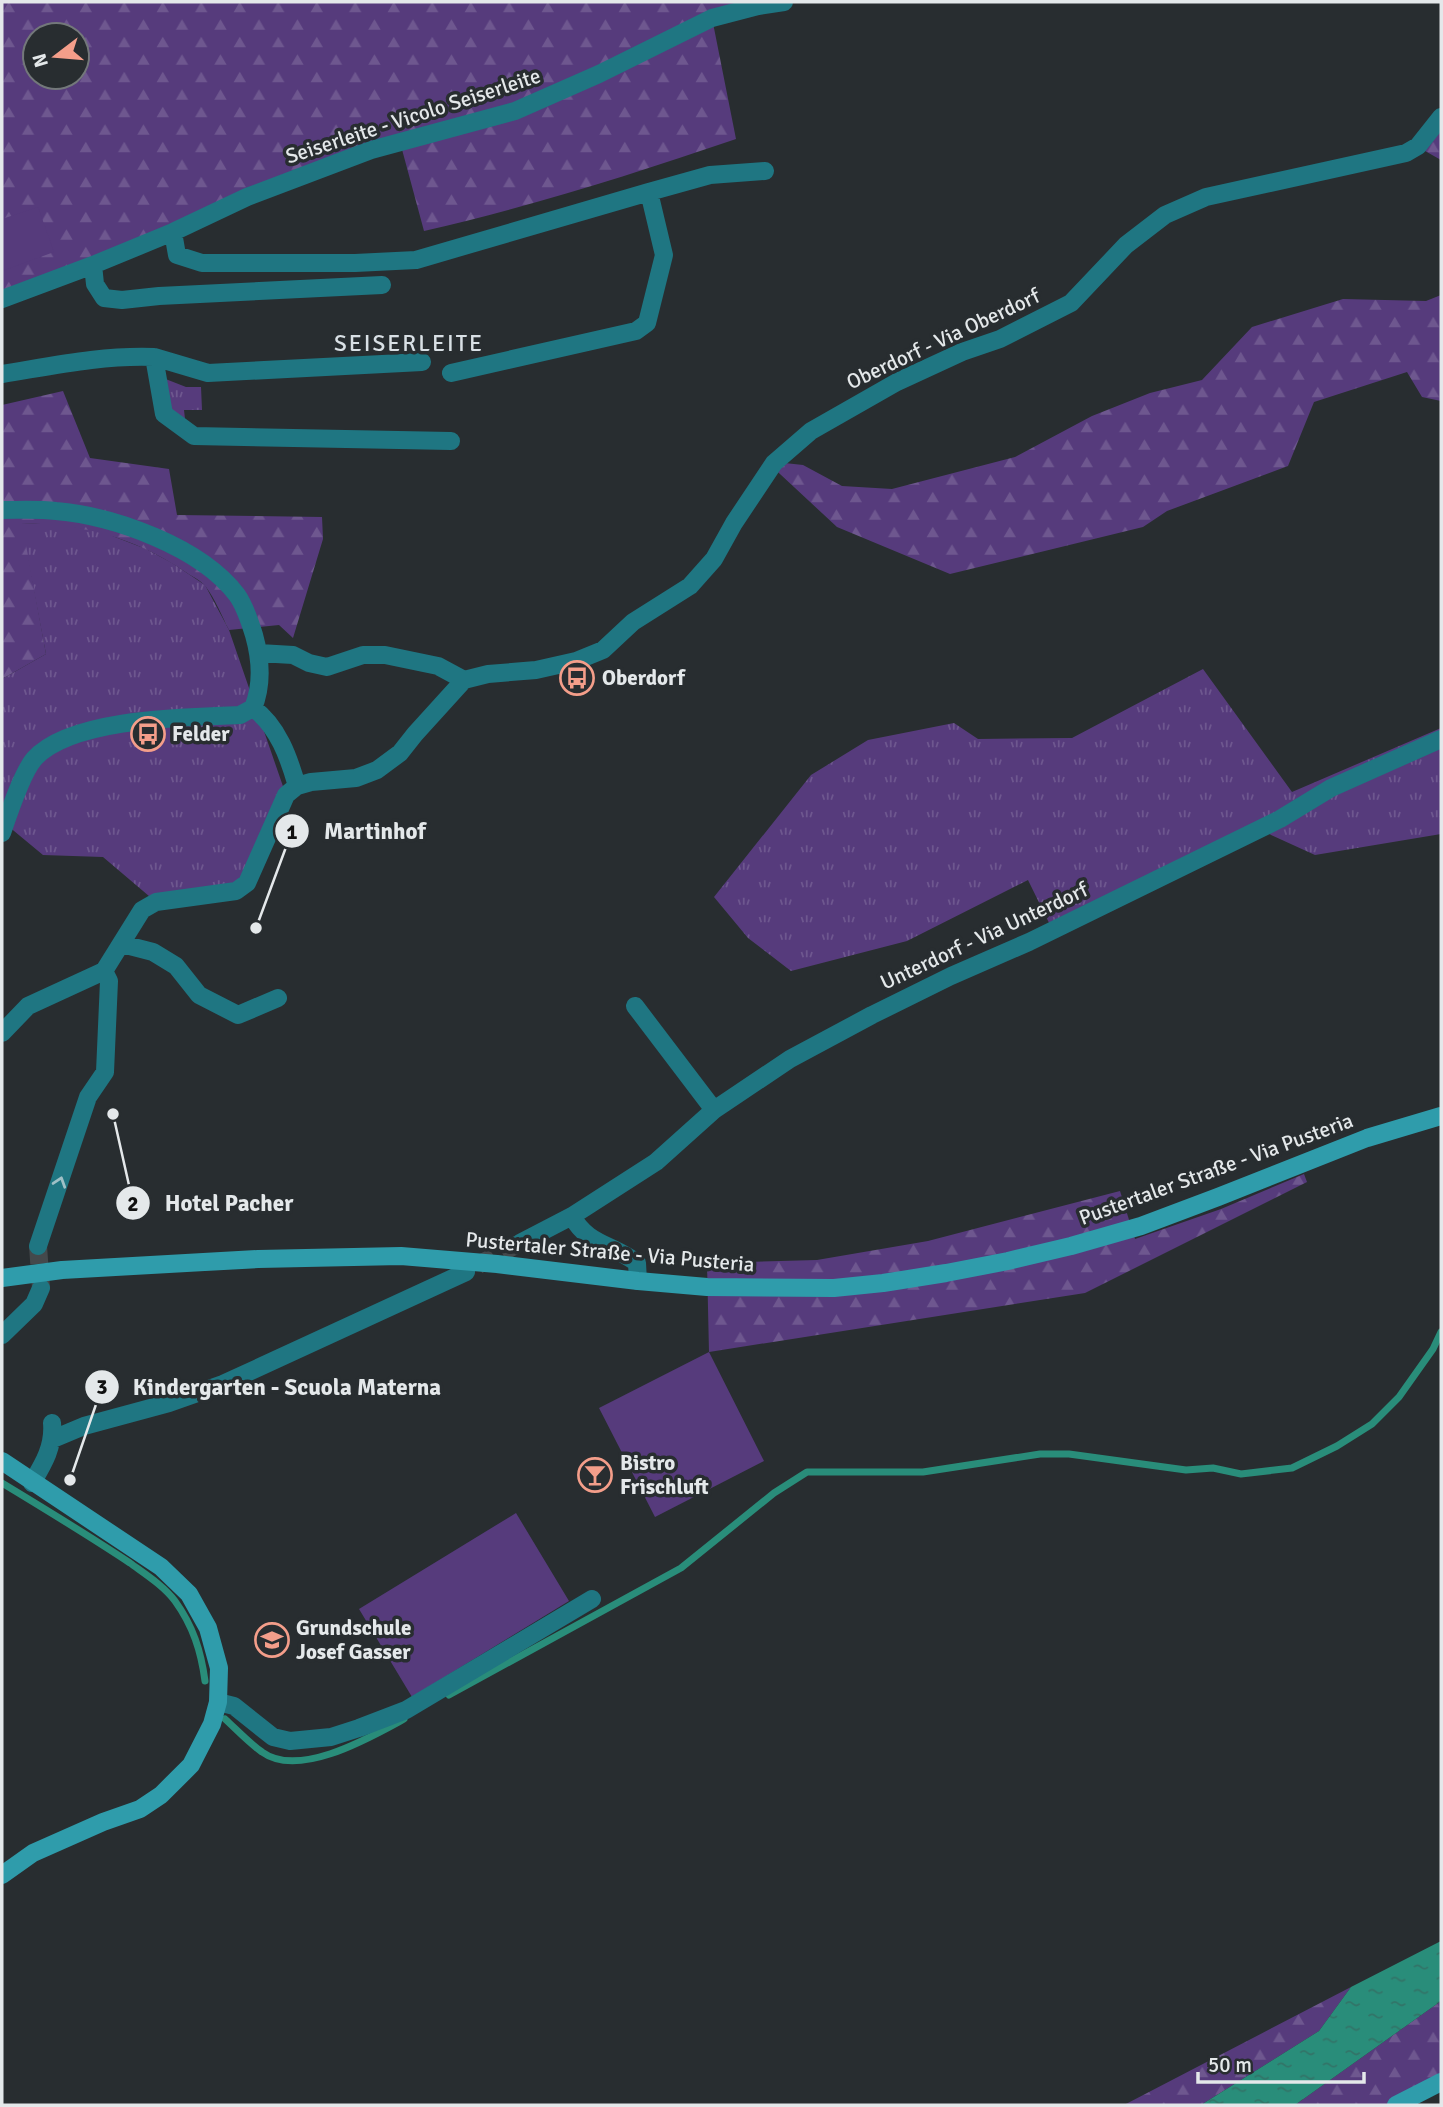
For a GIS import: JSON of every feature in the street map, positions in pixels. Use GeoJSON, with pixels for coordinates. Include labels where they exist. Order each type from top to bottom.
{"type":"FeatureCollection","features":[{"type":"Feature","properties":{"kind":"main road","name":"Pustertaler Straße - Via Pusteria"},"geometry":{"type":"LineString","coordinates":[[2,1278],[62,1270],[258,1259],[401,1256],[707,1287],[834,1288],[946,1273],[1009,1261],[1142,1226],[1367,1138],[1441,1116]]}},
{"type":"Feature","properties":{"kind":"main road"},"geometry":{"type":"LineString","coordinates":[[2,1461],[162,1567],[189,1594],[208,1628],[219,1668],[218,1702],[212,1724],[191,1765],[161,1795],[139,1809],[33,1853],[2,1875]]}},
{"type":"Feature","properties":{"kind":"main road"},"geometry":{"type":"LineString","coordinates":[[1396,2105],[1441,2082]]}},
{"type":"Feature","properties":{"kind":"street","name":"Seiserleite - Vicolo Seiserleite"},"geometry":{"type":"LineString","coordinates":[[2,299],[173,232],[247,197],[371,150],[515,111],[599,74],[712,18],[784,2]]}},
{"type":"Feature","properties":{"kind":"street","name":"Oberdorf - Via Oberdorf"},"geometry":{"type":"LineString","coordinates":[[464,680],[488,674],[536,670],[576,661],[603,650],[633,622],[690,586],[714,559],[734,523],[774,463],[811,431],[897,382],[962,352],[1000,339],[1071,303],[1126,245],[1165,215],[1206,197],[1406,153],[1418,146],[1441,117]]}},
{"type":"Feature","properties":{"kind":"street"},"geometry":{"type":"LineString","coordinates":[[173,232],[177,255],[202,263],[355,263],[416,260],[710,175],[765,171]]}},
{"type":"Feature","properties":{"kind":"street"},"geometry":{"type":"LineString","coordinates":[[451,373],[636,331],[647,323],[664,255],[649,192]]}},
{"type":"Feature","properties":{"kind":"street"},"geometry":{"type":"LineString","coordinates":[[93,265],[95,284],[104,298],[122,300],[382,285]]}},
{"type":"Feature","properties":{"kind":"street"},"geometry":{"type":"LineString","coordinates":[[2,374],[122,356],[153,357],[208,373],[422,362]]}},
{"type":"Feature","properties":{"kind":"street"},"geometry":{"type":"LineString","coordinates":[[153,357],[164,414],[194,436],[451,441]]}},
{"type":"Feature","properties":{"kind":"street"},"geometry":{"type":"LineString","coordinates":[[2,510],[56,511],[105,519],[155,536],[181,550],[215,573],[237,596],[251,625],[259,653],[259,694],[253,708],[240,715],[146,720],[77,733],[52,744],[32,761],[2,833]]}},
{"type":"Feature","properties":{"kind":"street"},"geometry":{"type":"LineString","coordinates":[[2,1033],[28,1006],[104,971],[142,910],[156,902],[236,891],[247,883],[286,795],[297,786],[356,778],[377,770],[400,753],[464,680],[438,666],[384,655],[363,655],[327,667],[309,663],[293,655],[259,653]]}},
{"type":"Feature","properties":{"kind":"street"},"geometry":{"type":"LineString","coordinates":[[253,708],[262,715],[282,744],[297,786]]}},
{"type":"Feature","properties":{"kind":"street","name":"Unterdorf - Via Unterdorf"},"geometry":{"type":"LineString","coordinates":[[520,1243],[572,1216],[656,1161],[714,1110],[790,1059],[872,1014],[1029,942],[1263,827],[1331,789],[1441,739]]}},
{"type":"Feature","properties":{"kind":"street"},"geometry":{"type":"LineString","coordinates":[[122,944],[153,952],[176,966],[199,995],[238,1015],[278,998]]}},
{"type":"Feature","properties":{"kind":"street"},"geometry":{"type":"LineString","coordinates":[[38,1247],[88,1097],[105,1072],[109,981],[104,971]]}},
{"type":"Feature","properties":{"kind":"street"},"geometry":{"type":"LineString","coordinates":[[635,1006],[714,1110]]}},
{"type":"Feature","properties":{"kind":"street"},"geometry":{"type":"LineString","coordinates":[[572,1216],[579,1229],[590,1238],[637,1263],[638,1281]]}},
{"type":"Feature","properties":{"kind":"street"},"geometry":{"type":"LineString","coordinates":[[32,1483],[46,1459],[52,1431],[84,1426],[169,1403],[223,1384],[466,1272]]}},
{"type":"Feature","properties":{"kind":"street"},"geometry":{"type":"LineString","coordinates":[[2,1335],[33,1304],[41,1288]]}},
{"type":"Feature","properties":{"kind":"street"},"geometry":{"type":"LineString","coordinates":[[218,1702],[234,1706],[273,1737],[290,1741],[331,1737],[406,1710],[592,1599]]}},
{"type":"Feature","properties":{"kind":"green space"},"geometry":{"type":"Polygon","coordinates":[[[2,2],[784,2],[712,18],[736,139],[581,189],[424,231],[400,142],[2,294],[2,2]]]}},
{"type":"Feature","properties":{"kind":"green space"},"geometry":{"type":"Polygon","coordinates":[[[1441,120],[1441,160],[1418,147],[1441,120]]]}},
{"type":"Feature","properties":{"kind":"green space"},"geometry":{"type":"Polygon","coordinates":[[[38,207],[54,252],[2,271],[2,219],[38,207]]]}},
{"type":"Feature","properties":{"kind":"green space"},"geometry":{"type":"Polygon","coordinates":[[[1441,295],[1441,401],[1422,397],[1407,372],[1314,402],[1288,466],[1167,511],[1143,527],[950,574],[837,527],[766,461],[803,465],[842,486],[892,489],[1015,457],[1092,416],[1150,393],[1202,380],[1252,327],[1343,299],[1426,301],[1441,295]]]}},
{"type":"Feature","properties":{"kind":"green space"},"geometry":{"type":"Polygon","coordinates":[[[163,378],[186,387],[201,387],[202,410],[184,410],[185,419],[171,409],[163,378]]]}},
{"type":"Feature","properties":{"kind":"green space"},"geometry":{"type":"Polygon","coordinates":[[[63,391],[90,458],[169,469],[177,515],[322,517],[323,539],[293,638],[279,625],[229,630],[204,585],[145,549],[86,530],[22,523],[46,654],[2,679],[2,405],[63,391]]]}},
{"type":"Feature","properties":{"kind":"green space"},"geometry":{"type":"Polygon","coordinates":[[[21,523],[57,524],[102,532],[146,549],[205,585],[229,630],[286,795],[247,883],[156,902],[103,857],[43,855],[2,821],[2,679],[46,654],[21,523]]]}},
{"type":"Feature","properties":{"kind":"green space"},"geometry":{"type":"Polygon","coordinates":[[[1203,669],[1292,792],[1441,728],[1441,834],[1315,855],[1267,833],[1055,935],[1028,880],[907,941],[791,971],[748,938],[714,897],[811,775],[868,740],[954,723],[978,739],[1072,738],[1203,669]]]}},
{"type":"Feature","properties":{"kind":"green space"},"geometry":{"type":"Polygon","coordinates":[[[1304,1174],[1307,1182],[1085,1293],[709,1352],[707,1263],[817,1260],[928,1241],[1120,1191],[1135,1239],[1221,1209],[1304,1174]]]}},
{"type":"Feature","properties":{"kind":"green space"},"geometry":{"type":"Polygon","coordinates":[[[709,1352],[764,1461],[655,1517],[599,1408],[709,1352]]]}},
{"type":"Feature","properties":{"kind":"green space"},"geometry":{"type":"Polygon","coordinates":[[[516,1513],[569,1601],[412,1697],[359,1609],[516,1513]]]}},
{"type":"Feature","properties":{"kind":"green space"},"geometry":{"type":"Polygon","coordinates":[[[1351,1987],[1319,2031],[1201,2105],[1124,2105],[1351,1987]]]}},
{"type":"Feature","properties":{"kind":"green space"},"geometry":{"type":"Polygon","coordinates":[[[1441,2001],[1441,2082],[1396,2105],[1295,2105],[1441,2001]]]}},
{"type":"Feature","properties":{"kind":"water"},"geometry":{"type":"Polygon","coordinates":[[[1441,1941],[1441,2001],[1295,2105],[1201,2105],[1319,2031],[1351,1987],[1441,1941]]]}},
{"type":"Feature","properties":{"kind":"waterway"},"geometry":{"type":"LineString","coordinates":[[449,1695],[681,1568],[774,1493],[807,1472],[923,1472],[1040,1454],[1069,1454],[1186,1470],[1213,1468],[1241,1474],[1292,1468],[1337,1446],[1372,1424],[1399,1397],[1433,1349],[1441,1332]]}},
{"type":"Feature","properties":{"kind":"waterway"},"geometry":{"type":"LineString","coordinates":[[2,1483],[114,1553],[165,1590],[175,1601],[191,1629],[205,1681]]}},
{"type":"Feature","properties":{"kind":"waterway"},"geometry":{"type":"LineString","coordinates":[[225,1719],[262,1752],[277,1759],[295,1761],[334,1752],[373,1736],[404,1719]]}},
{"type":"Feature","properties":{"kind":"tunnel"},"geometry":{"type":"LineString","coordinates":[[478,1265],[520,1243]]}},
{"type":"Feature","properties":{"kind":"tunnel"},"geometry":{"type":"LineString","coordinates":[[38,1246],[41,1288]]}},
{"type":"Feature","properties":{"kind":"place","name":"Oberdorf"},"geometry":{"type":"Point","coordinates":[577,678]}},
{"type":"Feature","properties":{"kind":"place","name":"Felder"},"geometry":{"type":"Point","coordinates":[148,734]}},
{"type":"Feature","properties":{"kind":"place","name":"Martinhof"},"geometry":{"type":"Point","coordinates":[256,928]}},
{"type":"Feature","properties":{"kind":"place","name":"Hotel Pacher"},"geometry":{"type":"Point","coordinates":[113,1114]}},
{"type":"Feature","properties":{"kind":"place","name":"Bistro Frischluft"},"geometry":{"type":"Point","coordinates":[595,1475]}},
{"type":"Feature","properties":{"kind":"place","name":"Kindergarten - Scuola Materna"},"geometry":{"type":"Point","coordinates":[70,1480]}},
{"type":"Feature","properties":{"kind":"place","name":"Grundschule Josef Gasser"},"geometry":{"type":"Point","coordinates":[272,1640]}},
{"type":"Feature","properties":{"kind":"district","name":"SEISERLEITE"},"geometry":{"type":"Point","coordinates":[409,343]}}]}
